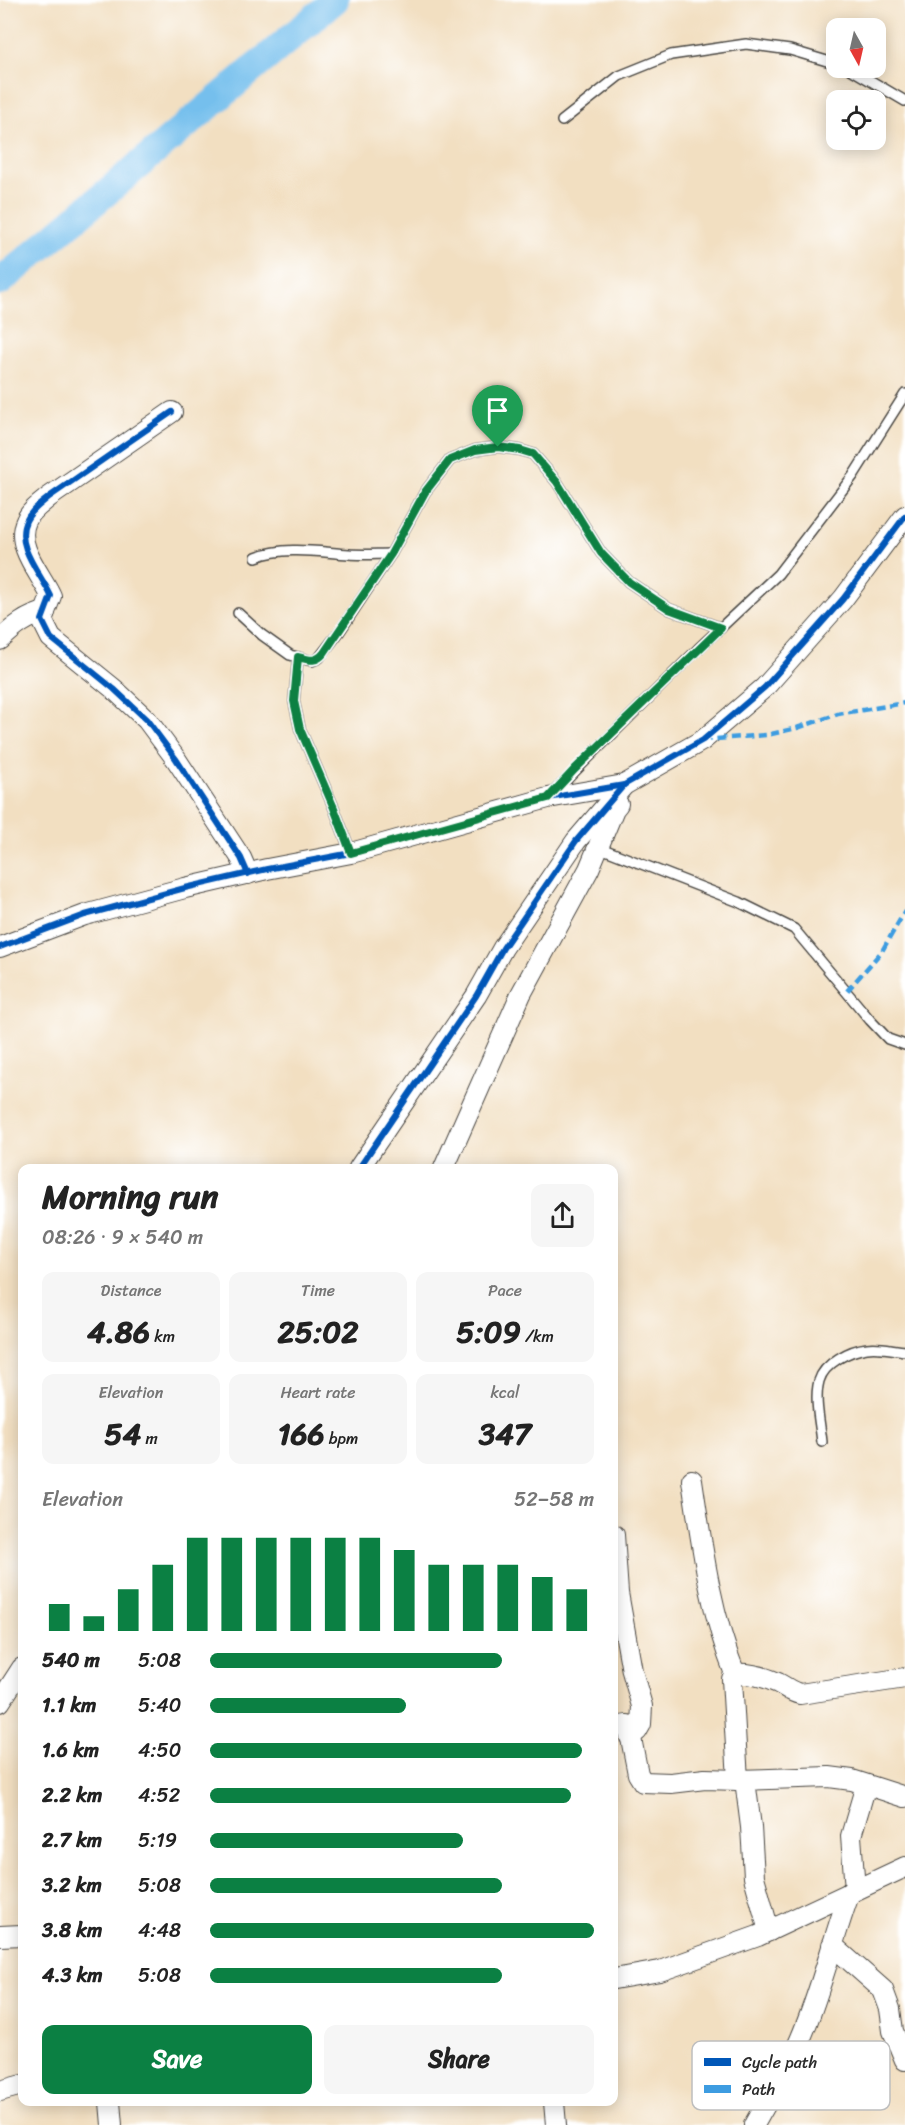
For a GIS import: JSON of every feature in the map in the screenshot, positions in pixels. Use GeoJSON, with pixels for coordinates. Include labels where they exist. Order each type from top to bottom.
{"type":"FeatureCollection","features":[{"type":"Feature","properties":{"kind":"street"},"geometry":{"type":"LineString","coordinates":[[172,412],[49,497],[32,512],[25,522],[25,545],[51,596],[42,620],[51,638],[114,689],[147,720],[165,743],[241,858],[248,874]]}},
{"type":"Feature","properties":{"kind":"street"},"geometry":{"type":"LineString","coordinates":[[362,1164],[476,996],[503,948],[576,841],[624,785],[703,740],[765,687],[843,599],[905,516]]}},
{"type":"Feature","properties":{"kind":"street"},"geometry":{"type":"LineString","coordinates":[[0,640],[29,616],[45,612]]}},
{"type":"Feature","properties":{"kind":"street"},"geometry":{"type":"LineString","coordinates":[[446,1164],[520,994],[589,869],[614,809],[643,774]]}},
{"type":"Feature","properties":{"kind":"street"},"geometry":{"type":"LineString","coordinates":[[0,947],[85,915],[248,874],[351,853],[548,798],[624,785]]}},
{"type":"Feature","properties":{"kind":"street"},"geometry":{"type":"LineString","coordinates":[[692,1480],[710,1592],[725,1649],[735,1674]]}},
{"type":"Feature","properties":{"kind":"street"},"geometry":{"type":"LineString","coordinates":[[618,1593],[632,1671],[642,1707],[641,1724],[637,1731],[622,1732],[643,1782],[671,1783],[705,1779],[741,1780],[829,1776],[905,1797]]}},
{"type":"Feature","properties":{"kind":"street"},"geometry":{"type":"LineString","coordinates":[[735,1674],[746,1673],[777,1683],[800,1694],[905,1678]]}},
{"type":"Feature","properties":{"kind":"street"},"geometry":{"type":"LineString","coordinates":[[0,1702],[18,1674]]}},
{"type":"Feature","properties":{"kind":"street"},"geometry":{"type":"LineString","coordinates":[[735,1674],[732,1679],[741,1780],[751,1827],[754,1876],[770,1931]]}},
{"type":"Feature","properties":{"kind":"street"},"geometry":{"type":"LineString","coordinates":[[800,2041],[852,1891],[851,1836],[866,1785]]}},
{"type":"Feature","properties":{"kind":"street"},"geometry":{"type":"LineString","coordinates":[[618,1978],[660,1971],[770,1931],[905,1867]]}},
{"type":"Feature","properties":{"kind":"street"},"geometry":{"type":"LineString","coordinates":[[0,1936],[18,1935]]}},
{"type":"Feature","properties":{"kind":"street"},"geometry":{"type":"LineString","coordinates":[[832,1945],[883,1990],[890,2008],[893,2031],[905,2060]]}},
{"type":"Feature","properties":{"kind":"street"},"geometry":{"type":"LineString","coordinates":[[0,2091],[18,2086]]}},
{"type":"Feature","properties":{"kind":"street"},"geometry":{"type":"LineString","coordinates":[[110,2106],[112,2125]]}},
{"type":"Feature","properties":{"kind":"street"},"geometry":{"type":"LineString","coordinates":[[554,2106],[556,2125]]}},
{"type":"Feature","properties":{"kind":"street"},"geometry":{"type":"LineString","coordinates":[[754,2125],[762,2110]]}},
{"type":"Feature","properties":{"kind":"lane"},"geometry":{"type":"LineString","coordinates":[[562,121],[619,76],[670,55],[746,44],[790,50],[826,61]]}},
{"type":"Feature","properties":{"kind":"lane"},"geometry":{"type":"LineString","coordinates":[[866,78],[905,101]]}},
{"type":"Feature","properties":{"kind":"lane"},"geometry":{"type":"LineString","coordinates":[[548,798],[575,769],[778,574],[853,476],[905,394]]}},
{"type":"Feature","properties":{"kind":"lane"},"geometry":{"type":"LineString","coordinates":[[238,613],[262,635],[290,655],[312,661],[320,658],[391,554],[425,492],[450,460],[475,450],[498,447],[533,454],[544,465],[601,553],[629,582],[669,609],[721,628]]}},
{"type":"Feature","properties":{"kind":"lane"},"geometry":{"type":"LineString","coordinates":[[256,557],[269,552],[288,550],[391,554]]}},
{"type":"Feature","properties":{"kind":"lane"},"geometry":{"type":"LineString","coordinates":[[298,657],[294,701],[300,729],[351,853]]}},
{"type":"Feature","properties":{"kind":"lane"},"geometry":{"type":"LineString","coordinates":[[598,848],[739,902],[794,929],[888,1039],[905,1045]]}},
{"type":"Feature","properties":{"kind":"lane"},"geometry":{"type":"LineString","coordinates":[[822,1442],[817,1399],[819,1379],[829,1366],[845,1354],[868,1348],[905,1351]]}},
{"type":"Feature","properties":{"kind":"waterway"},"geometry":{"type":"LineString","coordinates":[[0,282],[335,0]]}},
{"type":"Feature","properties":{"kind":"marked path"},"geometry":{"type":"LineString","coordinates":[[703,740],[767,735],[838,714],[905,703]]}},
{"type":"Feature","properties":{"kind":"marked path"},"geometry":{"type":"LineString","coordinates":[[847,991],[882,951],[905,911]]}},
{"type":"Feature","properties":{"kind":"cycle path"},"geometry":{"type":"LineString","coordinates":[[172,412],[39,505],[26,521],[23,531],[24,540],[26,550],[51,596],[42,620],[51,638],[114,689],[147,720],[176,759],[241,858],[248,874]]}},
{"type":"Feature","properties":{"kind":"cycle path"},"geometry":{"type":"LineString","coordinates":[[362,1164],[476,996],[503,948],[576,841],[624,785],[703,740],[765,687],[843,599],[905,516]]}},
{"type":"Feature","properties":{"kind":"cycle path"},"geometry":{"type":"LineString","coordinates":[[0,947],[85,915],[185,888],[351,853],[548,798],[624,785]]}},
{"type":"Feature","properties":{"kind":"route"},"geometry":{"type":"LineString","coordinates":[[498,447],[533,454],[544,465],[580,517],[601,553],[629,582],[669,609],[721,628],[548,798],[351,853],[300,729],[294,701],[298,657],[312,661],[320,658],[324,653],[391,554],[425,492],[450,460],[475,450],[498,447]]}}]}
